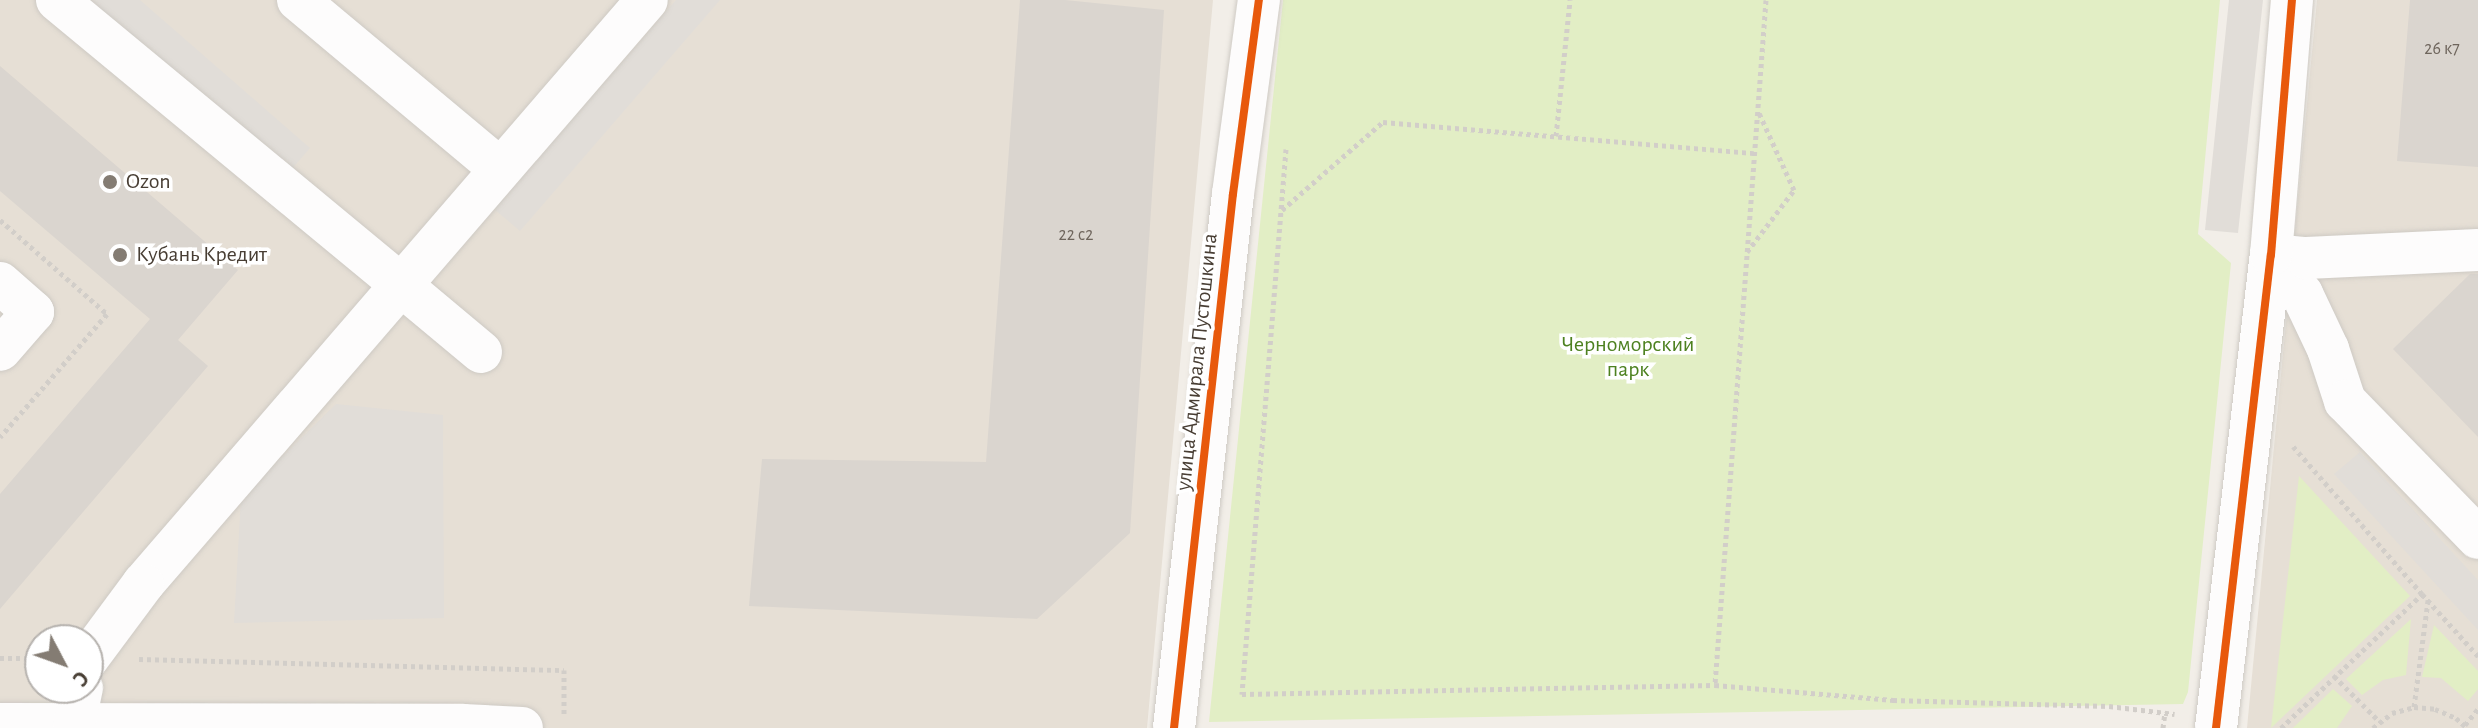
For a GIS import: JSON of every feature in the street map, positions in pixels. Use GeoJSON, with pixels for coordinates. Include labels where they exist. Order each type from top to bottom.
{"type":"FeatureCollection","features":[{"type":"Feature","properties":{"kind":"street"},"geometry":{"type":"LineString","coordinates":[[57,0],[481,352]]}},
{"type":"Feature","properties":{"kind":"street"},"geometry":{"type":"LineString","coordinates":[[298,0],[500,169]]}},
{"type":"Feature","properties":{"kind":"street"},"geometry":{"type":"LineString","coordinates":[[104,636],[143,584],[647,0]]}},
{"type":"Feature","properties":{"kind":"street","name":"улица Адмирала Пустошкина"},"geometry":{"type":"LineString","coordinates":[[1174,728],[1233,194],[1259,0]]}},
{"type":"Feature","properties":{"kind":"street"},"geometry":{"type":"LineString","coordinates":[[2216,728],[2271,255],[2292,0]]}},
{"type":"Feature","properties":{"kind":"street"},"geometry":{"type":"LineString","coordinates":[[2271,255],[2306,258],[2478,250]]}},
{"type":"Feature","properties":{"kind":"street"},"geometry":{"type":"LineString","coordinates":[[2271,255],[2302,294],[2328,349],[2345,401],[2478,538]]}},
{"type":"Feature","properties":{"kind":"street"},"geometry":{"type":"LineString","coordinates":[[0,283],[33,312],[0,350]]}},
{"type":"Feature","properties":{"kind":"street"},"geometry":{"type":"LineString","coordinates":[[0,724],[78,706],[522,728]]}},
{"type":"Feature","properties":{"kind":"path"},"geometry":{"type":"LineString","coordinates":[[1556,136],[1570,0]]}},
{"type":"Feature","properties":{"kind":"path"},"geometry":{"type":"LineString","coordinates":[[1715,685],[1766,0]]}},
{"type":"Feature","properties":{"kind":"path"},"geometry":{"type":"LineString","coordinates":[[1747,252],[1794,190],[1759,111]]}},
{"type":"Feature","properties":{"kind":"path"},"geometry":{"type":"LineString","coordinates":[[1281,211],[1383,122],[1754,153]]}},
{"type":"Feature","properties":{"kind":"path"},"geometry":{"type":"LineString","coordinates":[[1287,135],[1242,694],[1715,685],[1893,700]]}},
{"type":"Feature","properties":{"kind":"path"},"geometry":{"type":"LineString","coordinates":[[2291,444],[2478,656]]}},
{"type":"Feature","properties":{"kind":"path"},"geometry":{"type":"LineString","coordinates":[[2281,728],[2422,594]]}},
{"type":"Feature","properties":{"kind":"path"},"geometry":{"type":"LineString","coordinates":[[2414,707],[2428,600]]}},
{"type":"Feature","properties":{"kind":"path"},"geometry":{"type":"LineString","coordinates":[[0,658],[24,658]]}},
{"type":"Feature","properties":{"kind":"path"},"geometry":{"type":"LineString","coordinates":[[104,658],[564,670],[564,728]]}},
{"type":"Feature","properties":{"kind":"path"},"geometry":{"type":"LineString","coordinates":[[2334,676],[2379,721]]}},
{"type":"Feature","properties":{"kind":"path"},"geometry":{"type":"LineString","coordinates":[[2373,728],[2379,721],[2414,707],[2435,709],[2466,726],[2478,709]]}},
{"type":"Feature","properties":{"kind":"path"},"geometry":{"type":"LineString","coordinates":[[2163,728],[2165,712]]}},
{"type":"Feature","properties":{"kind":"shaded area"},"geometry":{"type":"Polygon","coordinates":[[[0,0],[1213,0],[1147,728],[0,728],[0,0]]]}},
{"type":"Feature","properties":{"kind":"shaded area"},"geometry":{"type":"Polygon","coordinates":[[[81,0],[140,0],[310,148],[285,177],[81,0]]]}},
{"type":"Feature","properties":{"kind":"shaded area"},"geometry":{"type":"Polygon","coordinates":[[[676,0],[720,0],[520,231],[494,209],[676,0]]]}},
{"type":"Feature","properties":{"kind":"shaded area"},"geometry":{"type":"Polygon","coordinates":[[[2229,0],[2263,0],[2238,233],[2205,230],[2229,0]]]}},
{"type":"Feature","properties":{"kind":"shaded area"},"geometry":{"type":"Polygon","coordinates":[[[2317,0],[2478,0],[2478,728],[2247,728],[2317,0]]]}},
{"type":"Feature","properties":{"kind":"shaded area"},"geometry":{"type":"Polygon","coordinates":[[[336,404],[443,415],[444,618],[234,623],[241,497],[336,404]]]}},
{"type":"Feature","properties":{"kind":"shaded area"},"geometry":{"type":"Polygon","coordinates":[[[2360,452],[2478,580],[2478,630],[2334,474],[2360,452]]]}},
{"type":"Feature","properties":{"kind":"green space","name":"Черноморский парк"},"geometry":{"type":"Polygon","coordinates":[[[1283,0],[2220,0],[2198,234],[2231,263],[2188,692],[2183,704],[1209,722],[1283,0]]]}},
{"type":"Feature","properties":{"kind":"green space"},"geometry":{"type":"Polygon","coordinates":[[[2299,476],[2410,596],[2271,728],[2299,476]]]}},
{"type":"Feature","properties":{"kind":"green space"},"geometry":{"type":"Polygon","coordinates":[[[2411,619],[2406,675],[2383,680],[2362,695],[2346,679],[2411,619]]]}},
{"type":"Feature","properties":{"kind":"green space"},"geometry":{"type":"Polygon","coordinates":[[[2434,625],[2478,671],[2478,689],[2468,701],[2441,678],[2422,677],[2434,625]]]}},
{"type":"Feature","properties":{"kind":"green space"},"geometry":{"type":"Polygon","coordinates":[[[2333,689],[2352,706],[2337,728],[2293,728],[2333,689]]]}},
{"type":"Feature","properties":{"kind":"building"},"geometry":{"type":"Polygon","coordinates":[[[1020,0],[1065,0],[1164,10],[1130,533],[1037,619],[749,606],[762,459],[986,462],[1020,0]]]}},
{"type":"Feature","properties":{"kind":"building"},"geometry":{"type":"Polygon","coordinates":[[[2410,0],[2478,0],[2478,167],[2397,161],[2410,0]]]}},
{"type":"Feature","properties":{"kind":"building"},"geometry":{"type":"Polygon","coordinates":[[[0,66],[238,270],[178,340],[208,366],[0,609],[0,494],[150,319],[0,191],[0,66]]]}},
{"type":"Feature","properties":{"kind":"building"},"geometry":{"type":"Polygon","coordinates":[[[2470,274],[2478,274],[2478,437],[2393,349],[2470,274]]]}},
{"type":"Feature","properties":{"kind":"cycle path"},"geometry":{"type":"LineString","coordinates":[[1174,728],[1233,194],[1259,0]]}},
{"type":"Feature","properties":{"kind":"cycle path"},"geometry":{"type":"LineString","coordinates":[[2216,728],[2271,255],[2292,0]]}},
{"type":"Feature","properties":{"kind":"place","name":"Ozon"},"geometry":{"type":"Point","coordinates":[110,182]}},
{"type":"Feature","properties":{"kind":"place","name":"Кубань Кредит"},"geometry":{"type":"Point","coordinates":[120,255]}}]}
